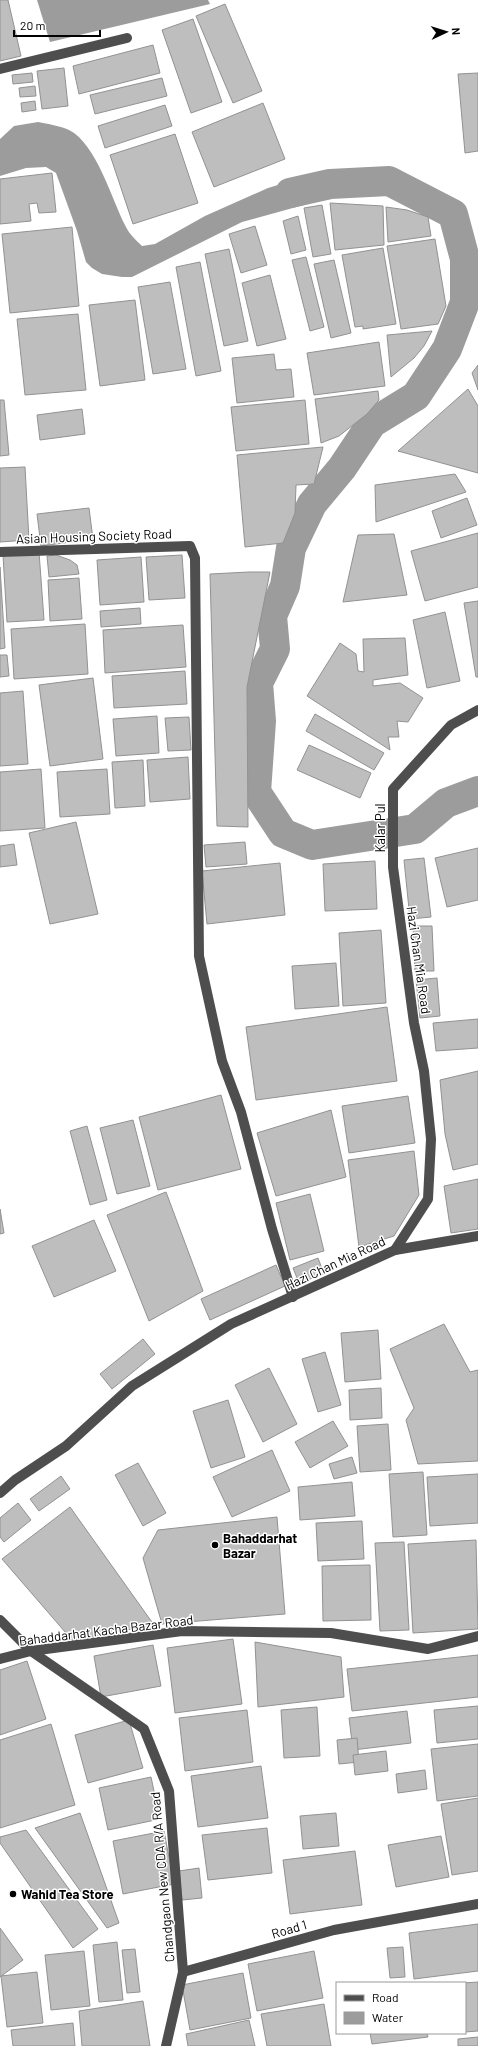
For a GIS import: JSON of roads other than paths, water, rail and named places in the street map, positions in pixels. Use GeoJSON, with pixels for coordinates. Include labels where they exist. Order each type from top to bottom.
{"type":"FeatureCollection","features":[{"type":"Feature","properties":{"kind":"street"},"geometry":{"type":"LineString","coordinates":[[0,69],[127,38]]}},
{"type":"Feature","properties":{"kind":"street","name":"Asian Housing Society Road"},"geometry":{"type":"LineString","coordinates":[[0,552],[190,546],[195,558],[199,956],[222,1061],[241,1112],[272,1229],[293,1296]]}},
{"type":"Feature","properties":{"kind":"street","name":"Kalar Pul"},"geometry":{"type":"LineString","coordinates":[[393,867],[393,789],[451,724],[478,710]]}},
{"type":"Feature","properties":{"kind":"street","name":"Hazi Chan Mia Road"},"geometry":{"type":"LineString","coordinates":[[0,1493],[15,1480],[66,1446],[132,1386],[232,1324],[395,1250],[428,1198],[431,1139],[424,1071],[414,1023],[393,867]]}},
{"type":"Feature","properties":{"kind":"street"},"geometry":{"type":"LineString","coordinates":[[395,1250],[478,1236]]}},
{"type":"Feature","properties":{"kind":"street","name":"Chandgaon New CDA R/A Road"},"geometry":{"type":"LineString","coordinates":[[0,1620],[31,1651],[144,1729],[169,1791],[184,1972]]}},
{"type":"Feature","properties":{"kind":"street","name":"Bahaddarhat Kacha Bazar Road"},"geometry":{"type":"LineString","coordinates":[[0,1659],[31,1651],[182,1630],[331,1633],[428,1649],[478,1636]]}},
{"type":"Feature","properties":{"kind":"street","name":"Road 1"},"geometry":{"type":"LineString","coordinates":[[184,1972],[334,1930],[478,1904]]}},
{"type":"Feature","properties":{"kind":"street"},"geometry":{"type":"LineString","coordinates":[[166,2046],[184,1972]]}},
{"type":"Feature","properties":{"kind":"water"},"geometry":{"type":"Polygon","coordinates":[[[37,0],[208,0],[210,4],[50,42],[37,0]]]}},
{"type":"Feature","properties":{"kind":"water"},"geometry":{"type":"Polygon","coordinates":[[[38,122],[69,130],[79,137],[88,147],[103,174],[127,230],[142,246],[155,244],[205,216],[268,188],[331,169],[329,198],[242,222],[132,277],[102,274],[86,262],[77,231],[56,173],[46,167],[26,168],[0,176],[0,139],[14,126],[38,122]]]}},
{"type":"Feature","properties":{"kind":"waterway"},"geometry":{"type":"LineString","coordinates":[[290,193],[330,184],[389,181],[453,214],[465,259],[465,302],[447,349],[416,396],[372,423],[342,468],[312,504],[291,548],[285,586],[272,616],[275,649],[258,683],[261,721],[256,792],[283,833],[312,845],[415,829],[446,803],[478,791]]}},
{"type":"Feature","properties":{"kind":"place","name":"Bahaddarhat Bazar"},"geometry":{"type":"Point","coordinates":[215,1545]}},
{"type":"Feature","properties":{"kind":"place","name":"Wahid Tea Store"},"geometry":{"type":"Point","coordinates":[13,1894]}}]}
